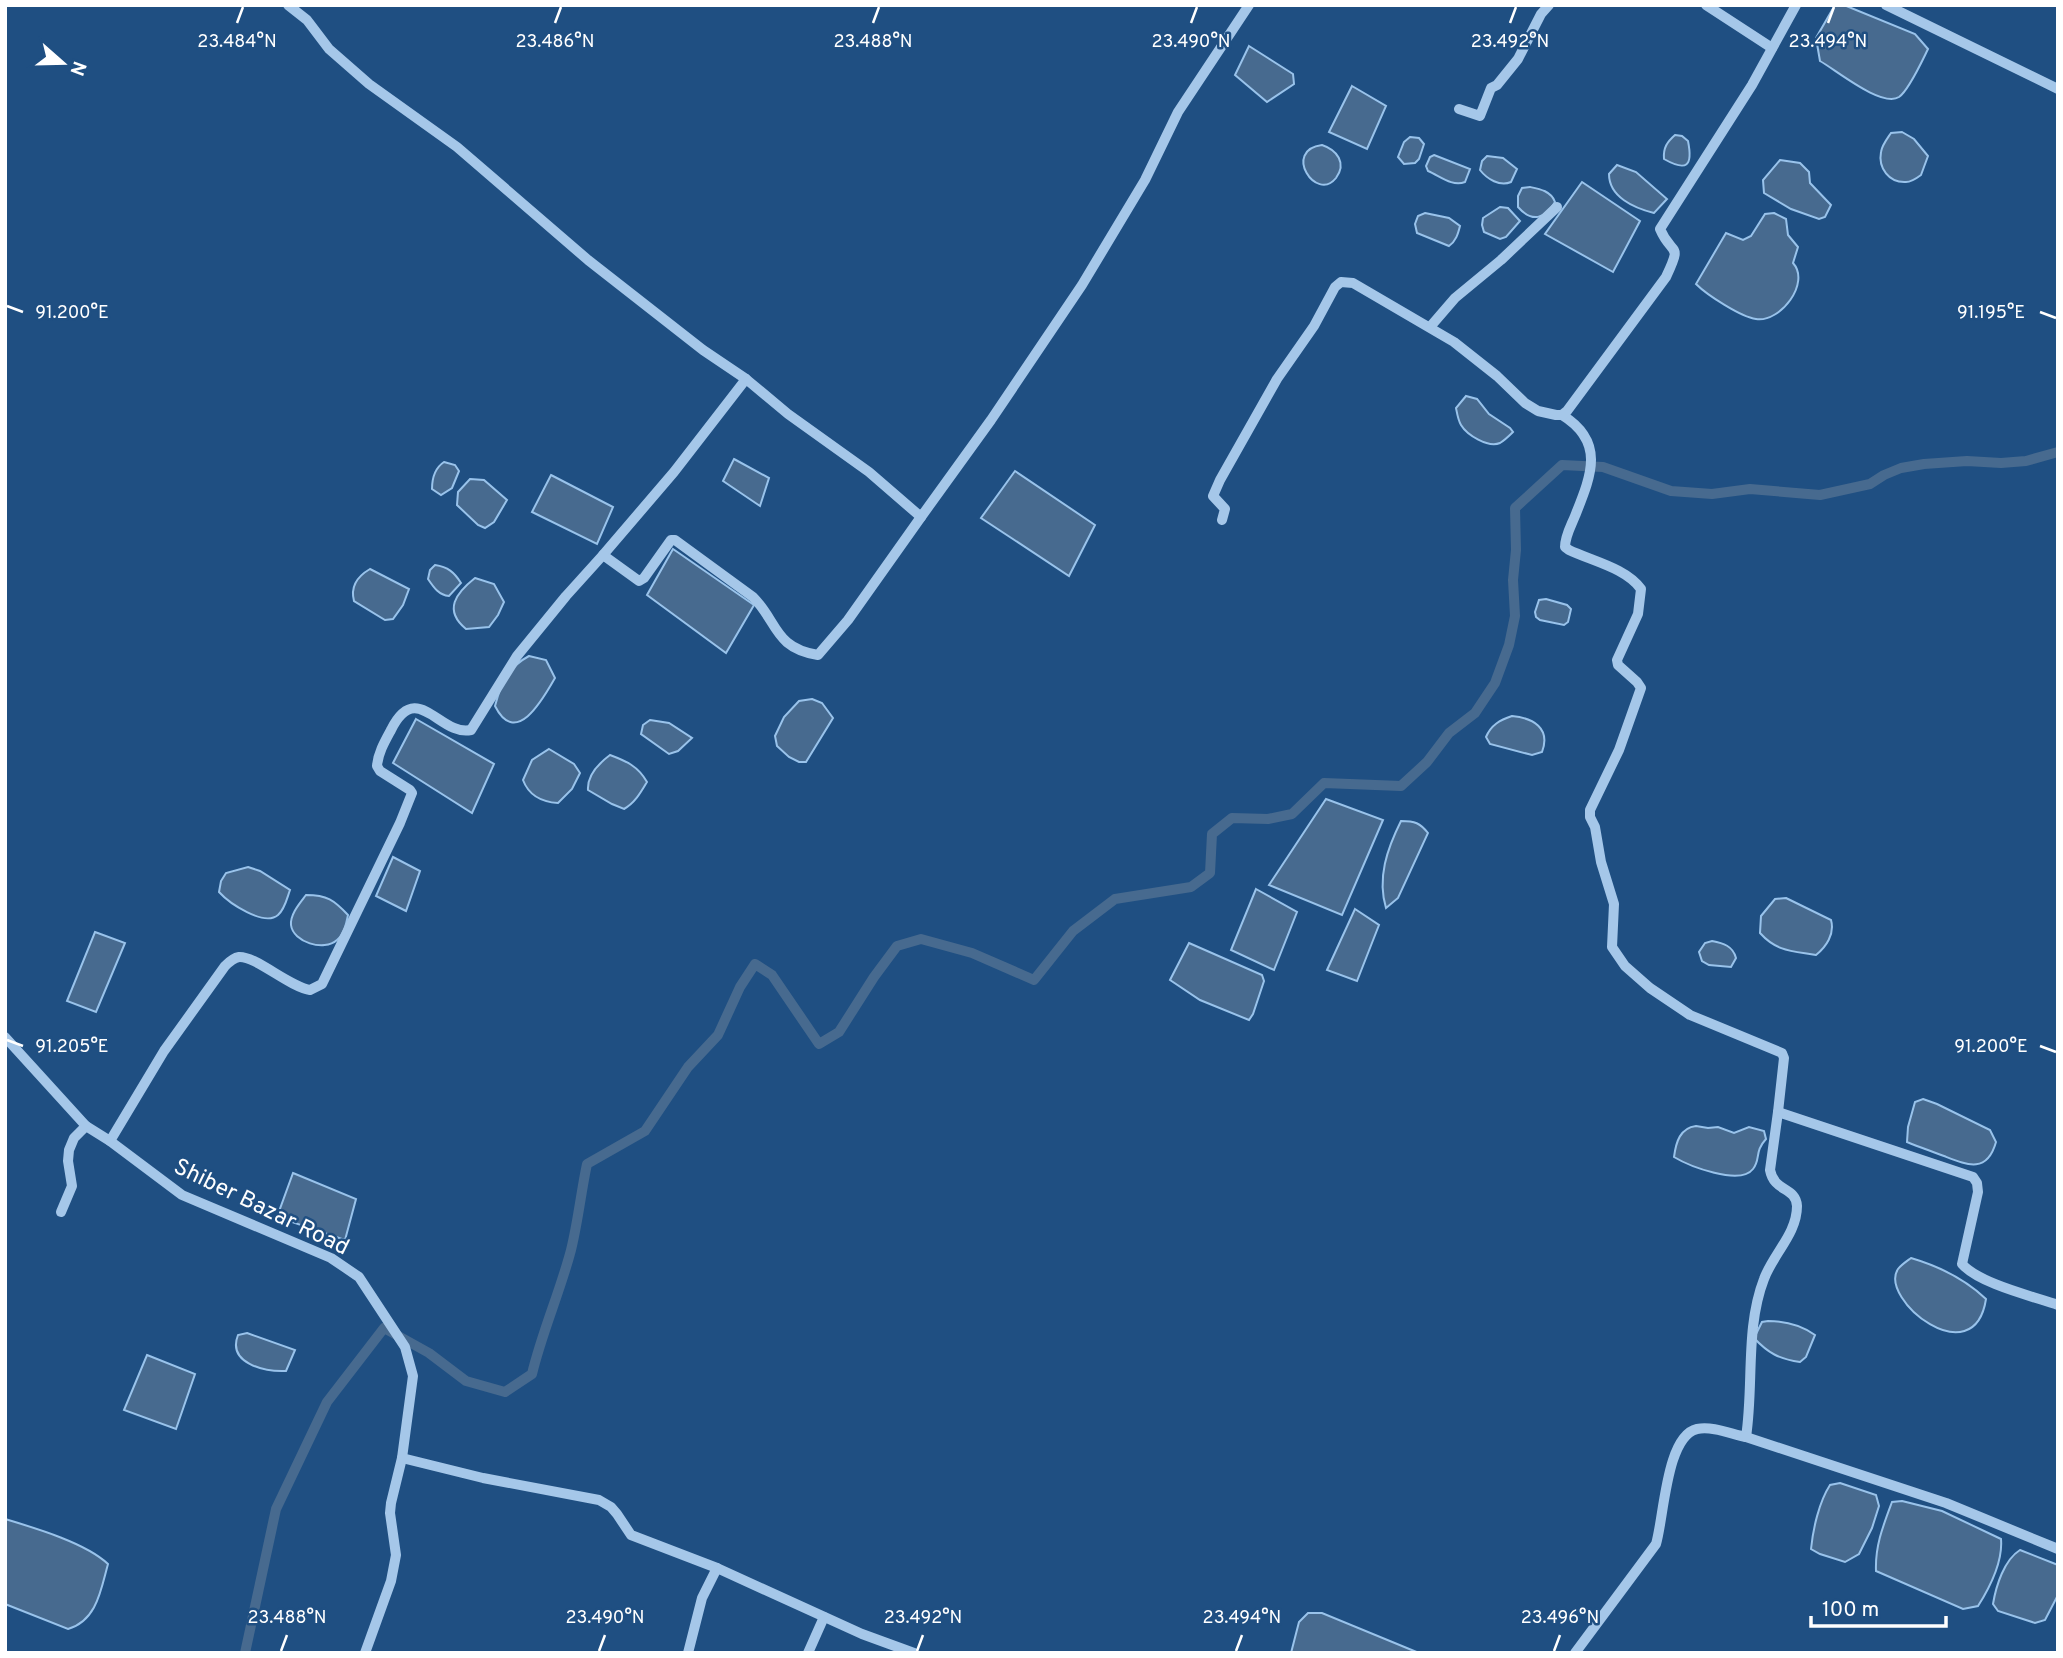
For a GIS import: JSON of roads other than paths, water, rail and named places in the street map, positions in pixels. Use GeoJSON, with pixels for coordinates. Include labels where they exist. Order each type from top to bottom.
{"type":"FeatureCollection","features":[{"type":"Feature","properties":{"kind":"street"},"geometry":{"type":"LineString","coordinates":[[288,5],[307,20],[329,49],[369,84],[457,147],[588,260],[703,350],[869,472],[921,517]]}},
{"type":"Feature","properties":{"kind":"street"},"geometry":{"type":"LineString","coordinates":[[603,555],[642,580],[671,540],[675,540],[753,597],[786,643],[793,648],[818,655],[848,620],[1082,285],[1145,180],[1178,112],[1250,5]]}},
{"type":"Feature","properties":{"kind":"street"},"geometry":{"type":"LineString","coordinates":[[1459,109],[1480,116],[1491,88],[1497,85],[1518,58],[1541,13],[1549,5]]}},
{"type":"Feature","properties":{"kind":"street"},"geometry":{"type":"LineString","coordinates":[[1706,5],[1772,48]]}},
{"type":"Feature","properties":{"kind":"street"},"geometry":{"type":"LineString","coordinates":[[1562,415],[1666,277],[1676,256],[1674,248],[1660,229],[1718,141],[1796,5]]}},
{"type":"Feature","properties":{"kind":"street"},"geometry":{"type":"LineString","coordinates":[[1885,5],[2058,89]]}},
{"type":"Feature","properties":{"kind":"street"},"geometry":{"type":"LineString","coordinates":[[1430,327],[1455,298],[1501,260],[1557,207]]}},
{"type":"Feature","properties":{"kind":"street"},"geometry":{"type":"LineString","coordinates":[[1222,520],[1224,509],[1213,496],[1220,480],[1277,379],[1314,326],[1335,287],[1341,282],[1353,283],[1430,327],[1469,353],[1525,403],[1538,411],[1562,415],[1580,428],[1590,444],[1591,471],[1565,547],[1633,580],[1641,589],[1638,614],[1617,660],[1618,665],[1641,688],[1619,750],[1590,810],[1601,862],[1614,904],[1612,947],[1625,965],[1650,988],[1690,1015],[1782,1053],[1784,1059],[1770,1170],[1773,1181],[1790,1192],[1797,1206],[1791,1231],[1772,1262],[1759,1291],[1754,1319],[1746,1437]]}},
{"type":"Feature","properties":{"kind":"street"},"geometry":{"type":"LineString","coordinates":[[110,1141],[164,1051],[225,966],[233,959],[250,959],[298,988],[310,990],[322,984],[412,793],[380,771],[377,766],[381,748],[400,714],[406,710],[419,709],[460,731],[471,730],[517,656],[674,472],[746,379]]}},
{"type":"Feature","properties":{"kind":"street","name":"Shiber Bazar Road"},"geometry":{"type":"LineString","coordinates":[[5,1037],[86,1126],[182,1195],[331,1258],[359,1277],[398,1333],[411,1368],[412,1389],[402,1458],[390,1513],[396,1555],[391,1581],[365,1653]]}},
{"type":"Feature","properties":{"kind":"street"},"geometry":{"type":"LineString","coordinates":[[1778,1112],[1973,1177],[1978,1183],[1978,1192],[1962,1264],[1968,1271],[1998,1285],[2058,1305]]}},
{"type":"Feature","properties":{"kind":"street"},"geometry":{"type":"LineString","coordinates":[[61,1212],[72,1186],[69,1150],[74,1139],[86,1126]]}},
{"type":"Feature","properties":{"kind":"street"},"geometry":{"type":"LineString","coordinates":[[1575,1653],[1656,1544],[1675,1453],[1687,1434],[1698,1429],[1746,1437],[1946,1503],[2058,1549]]}},
{"type":"Feature","properties":{"kind":"street"},"geometry":{"type":"LineString","coordinates":[[402,1458],[483,1478],[599,1500],[617,1514],[631,1535],[717,1568],[824,1617],[914,1653]]}},
{"type":"Feature","properties":{"kind":"street"},"geometry":{"type":"LineString","coordinates":[[688,1653],[702,1598],[717,1568]]}},
{"type":"Feature","properties":{"kind":"street"},"geometry":{"type":"LineString","coordinates":[[808,1653],[824,1617]]}},
{"type":"Feature","properties":{"kind":"water"},"geometry":{"type":"Polygon","coordinates":[[[1835,5],[1844,5],[1915,34],[1928,49],[1911,82],[1899,97],[1891,99],[1871,93],[1820,61],[1816,38],[1835,5]]]}},
{"type":"Feature","properties":{"kind":"water"},"geometry":{"type":"Polygon","coordinates":[[[1249,46],[1293,74],[1294,84],[1267,102],[1235,75],[1249,46]]]}},
{"type":"Feature","properties":{"kind":"water"},"geometry":{"type":"Polygon","coordinates":[[[1352,86],[1386,106],[1367,149],[1329,132],[1352,86]]]}},
{"type":"Feature","properties":{"kind":"water"},"geometry":{"type":"Polygon","coordinates":[[[1902,132],[1914,139],[1928,156],[1921,175],[1908,182],[1894,180],[1881,164],[1882,147],[1891,133],[1902,132]]]}},
{"type":"Feature","properties":{"kind":"water"},"geometry":{"type":"Polygon","coordinates":[[[1675,135],[1688,141],[1689,161],[1683,166],[1664,159],[1666,146],[1675,135]]]}},
{"type":"Feature","properties":{"kind":"water"},"geometry":{"type":"Polygon","coordinates":[[[1410,137],[1419,138],[1424,144],[1415,163],[1404,164],[1398,157],[1404,142],[1410,137]]]}},
{"type":"Feature","properties":{"kind":"water"},"geometry":{"type":"Polygon","coordinates":[[[1322,145],[1336,154],[1341,167],[1336,178],[1328,184],[1312,180],[1306,173],[1304,164],[1304,156],[1310,149],[1322,145]]]}},
{"type":"Feature","properties":{"kind":"water"},"geometry":{"type":"Polygon","coordinates":[[[1434,155],[1470,169],[1465,182],[1451,182],[1428,171],[1426,166],[1434,155]]]}},
{"type":"Feature","properties":{"kind":"water"},"geometry":{"type":"Polygon","coordinates":[[[1487,156],[1503,158],[1517,169],[1511,182],[1498,183],[1480,170],[1482,161],[1487,156]]]}},
{"type":"Feature","properties":{"kind":"water"},"geometry":{"type":"Polygon","coordinates":[[[1780,160],[1800,163],[1809,172],[1810,183],[1831,205],[1825,217],[1819,219],[1791,209],[1764,193],[1763,180],[1780,160]]]}},
{"type":"Feature","properties":{"kind":"water"},"geometry":{"type":"Polygon","coordinates":[[[1617,165],[1636,172],[1667,199],[1654,213],[1631,205],[1613,189],[1609,174],[1617,165]]]}},
{"type":"Feature","properties":{"kind":"water"},"geometry":{"type":"Polygon","coordinates":[[[1582,182],[1640,221],[1613,272],[1545,234],[1582,182]]]}},
{"type":"Feature","properties":{"kind":"water"},"geometry":{"type":"Polygon","coordinates":[[[1530,187],[1548,193],[1555,202],[1547,212],[1538,217],[1528,215],[1518,207],[1518,196],[1522,188],[1530,187]]]}},
{"type":"Feature","properties":{"kind":"water"},"geometry":{"type":"Polygon","coordinates":[[[1500,207],[1508,208],[1520,221],[1506,237],[1500,239],[1484,232],[1482,225],[1483,218],[1500,207]]]}},
{"type":"Feature","properties":{"kind":"water"},"geometry":{"type":"Polygon","coordinates":[[[1425,213],[1449,218],[1460,226],[1455,240],[1449,246],[1417,233],[1415,224],[1418,216],[1425,213]]]}},
{"type":"Feature","properties":{"kind":"water"},"geometry":{"type":"Polygon","coordinates":[[[1774,213],[1786,219],[1788,235],[1798,247],[1793,263],[1798,271],[1798,281],[1796,291],[1783,308],[1765,319],[1756,319],[1724,305],[1696,284],[1726,233],[1743,240],[1751,236],[1765,214],[1774,213]]]}},
{"type":"Feature","properties":{"kind":"water"},"geometry":{"type":"Polygon","coordinates":[[[1466,396],[1477,399],[1489,414],[1513,432],[1502,442],[1495,444],[1478,440],[1468,433],[1460,423],[1456,408],[1466,396]]]}},
{"type":"Feature","properties":{"kind":"water"},"geometry":{"type":"Polygon","coordinates":[[[734,459],[769,478],[760,506],[723,481],[734,459]]]}},
{"type":"Feature","properties":{"kind":"water"},"geometry":{"type":"Polygon","coordinates":[[[444,462],[455,465],[459,471],[452,488],[441,495],[432,489],[432,485],[436,470],[444,462]]]}},
{"type":"Feature","properties":{"kind":"water"},"geometry":{"type":"Polygon","coordinates":[[[1015,471],[1095,525],[1069,576],[981,518],[1015,471]]]}},
{"type":"Feature","properties":{"kind":"water"},"geometry":{"type":"Polygon","coordinates":[[[551,475],[613,507],[597,544],[532,512],[551,475]]]}},
{"type":"Feature","properties":{"kind":"water"},"geometry":{"type":"Polygon","coordinates":[[[470,479],[484,480],[507,500],[494,522],[485,528],[478,525],[457,505],[458,492],[470,479]]]}},
{"type":"Feature","properties":{"kind":"water"},"geometry":{"type":"Polygon","coordinates":[[[673,549],[754,605],[726,653],[647,595],[673,549]]]}},
{"type":"Feature","properties":{"kind":"water"},"geometry":{"type":"Polygon","coordinates":[[[435,565],[450,571],[461,583],[449,596],[437,590],[428,579],[430,570],[435,565]]]}},
{"type":"Feature","properties":{"kind":"water"},"geometry":{"type":"Polygon","coordinates":[[[370,569],[409,589],[403,605],[393,619],[385,620],[354,601],[356,582],[370,569]]]}},
{"type":"Feature","properties":{"kind":"water"},"geometry":{"type":"Polygon","coordinates":[[[475,578],[494,584],[504,602],[489,627],[466,629],[455,615],[455,602],[462,590],[475,578]]]}},
{"type":"Feature","properties":{"kind":"water"},"geometry":{"type":"Polygon","coordinates":[[[1546,599],[1567,605],[1571,609],[1568,622],[1564,625],[1536,617],[1539,600],[1546,599]]]}},
{"type":"Feature","properties":{"kind":"water"},"geometry":{"type":"Polygon","coordinates":[[[529,656],[546,660],[555,678],[528,716],[512,722],[503,718],[495,706],[506,677],[529,656]]]}},
{"type":"Feature","properties":{"kind":"water"},"geometry":{"type":"Polygon","coordinates":[[[812,699],[822,703],[833,718],[806,762],[799,762],[777,746],[775,736],[784,717],[799,701],[812,699]]]}},
{"type":"Feature","properties":{"kind":"water"},"geometry":{"type":"Polygon","coordinates":[[[1512,716],[1527,719],[1538,726],[1544,737],[1542,752],[1532,755],[1490,744],[1486,737],[1490,729],[1512,716]]]}},
{"type":"Feature","properties":{"kind":"water"},"geometry":{"type":"Polygon","coordinates":[[[416,719],[494,764],[472,813],[393,763],[416,719]]]}},
{"type":"Feature","properties":{"kind":"water"},"geometry":{"type":"Polygon","coordinates":[[[650,720],[669,723],[692,738],[678,751],[669,754],[641,734],[643,725],[650,720]]]}},
{"type":"Feature","properties":{"kind":"water"},"geometry":{"type":"Polygon","coordinates":[[[549,749],[574,764],[580,773],[572,789],[558,803],[537,797],[523,780],[532,760],[549,749]]]}},
{"type":"Feature","properties":{"kind":"water"},"geometry":{"type":"Polygon","coordinates":[[[610,755],[631,765],[647,782],[635,800],[624,809],[588,790],[589,779],[594,770],[610,755]]]}},
{"type":"Feature","properties":{"kind":"water"},"geometry":{"type":"Polygon","coordinates":[[[1326,799],[1383,820],[1342,915],[1269,885],[1326,799]]]}},
{"type":"Feature","properties":{"kind":"water"},"geometry":{"type":"Polygon","coordinates":[[[1401,821],[1417,823],[1428,833],[1398,898],[1386,908],[1383,875],[1391,842],[1401,821]]]}},
{"type":"Feature","properties":{"kind":"water"},"geometry":{"type":"Polygon","coordinates":[[[393,857],[420,871],[406,911],[376,896],[393,857]]]}},
{"type":"Feature","properties":{"kind":"water"},"geometry":{"type":"Polygon","coordinates":[[[248,867],[260,871],[290,890],[278,915],[272,918],[256,916],[230,902],[219,892],[226,873],[248,867]]]}},
{"type":"Feature","properties":{"kind":"water"},"geometry":{"type":"Polygon","coordinates":[[[1256,889],[1297,912],[1274,970],[1231,950],[1256,889]]]}},
{"type":"Feature","properties":{"kind":"water"},"geometry":{"type":"Polygon","coordinates":[[[306,895],[330,899],[348,915],[337,940],[317,945],[303,940],[293,931],[292,917],[306,895]]]}},
{"type":"Feature","properties":{"kind":"water"},"geometry":{"type":"Polygon","coordinates":[[[1786,898],[1831,920],[1829,940],[1816,955],[1779,947],[1760,933],[1761,916],[1775,899],[1786,898]]]}},
{"type":"Feature","properties":{"kind":"water"},"geometry":{"type":"Polygon","coordinates":[[[1355,909],[1379,925],[1357,981],[1327,970],[1355,909]]]}},
{"type":"Feature","properties":{"kind":"water"},"geometry":{"type":"Polygon","coordinates":[[[95,932],[125,943],[96,1012],[67,1001],[95,932]]]}},
{"type":"Feature","properties":{"kind":"water"},"geometry":{"type":"Polygon","coordinates":[[[1712,941],[1724,944],[1733,951],[1736,958],[1731,967],[1709,965],[1702,961],[1699,952],[1705,943],[1712,941]]]}},
{"type":"Feature","properties":{"kind":"water"},"geometry":{"type":"Polygon","coordinates":[[[1189,943],[1262,975],[1264,981],[1249,1020],[1200,1000],[1170,980],[1189,943]]]}},
{"type":"Feature","properties":{"kind":"water"},"geometry":{"type":"Polygon","coordinates":[[[1923,1099],[1990,1130],[1996,1142],[1987,1159],[1982,1163],[1968,1164],[1907,1142],[1915,1102],[1923,1099]]]}},
{"type":"Feature","properties":{"kind":"water"},"geometry":{"type":"Polygon","coordinates":[[[1696,1126],[1718,1127],[1734,1133],[1749,1127],[1764,1131],[1766,1139],[1753,1169],[1737,1176],[1726,1175],[1702,1169],[1674,1157],[1680,1137],[1686,1130],[1696,1126]]]}},
{"type":"Feature","properties":{"kind":"water"},"geometry":{"type":"Polygon","coordinates":[[[293,1173],[356,1199],[345,1240],[277,1217],[293,1173]]]}},
{"type":"Feature","properties":{"kind":"water"},"geometry":{"type":"Polygon","coordinates":[[[1911,1258],[1951,1274],[1986,1299],[1978,1321],[1964,1331],[1948,1331],[1930,1324],[1914,1312],[1902,1297],[1896,1282],[1898,1269],[1911,1258]]]}},
{"type":"Feature","properties":{"kind":"water"},"geometry":{"type":"Polygon","coordinates":[[[1762,1322],[1793,1324],[1815,1335],[1806,1357],[1800,1362],[1786,1359],[1759,1343],[1754,1338],[1762,1322]]]}},
{"type":"Feature","properties":{"kind":"water"},"geometry":{"type":"Polygon","coordinates":[[[247,1333],[295,1350],[286,1371],[268,1370],[243,1359],[236,1345],[238,1335],[247,1333]]]}},
{"type":"Feature","properties":{"kind":"water"},"geometry":{"type":"Polygon","coordinates":[[[147,1355],[195,1374],[176,1429],[124,1410],[147,1355]]]}},
{"type":"Feature","properties":{"kind":"water"},"geometry":{"type":"Polygon","coordinates":[[[1840,1483],[1876,1495],[1879,1506],[1859,1554],[1845,1562],[1811,1549],[1823,1499],[1830,1485],[1840,1483]]]}},
{"type":"Feature","properties":{"kind":"water"},"geometry":{"type":"Polygon","coordinates":[[[1902,1501],[1942,1511],[2001,1539],[1998,1565],[1978,1606],[1963,1609],[1876,1571],[1878,1545],[1892,1502],[1902,1501]]]}},
{"type":"Feature","properties":{"kind":"water"},"geometry":{"type":"Polygon","coordinates":[[[5,1519],[74,1543],[108,1564],[92,1612],[78,1625],[68,1629],[5,1604],[5,1519]]]}},
{"type":"Feature","properties":{"kind":"water"},"geometry":{"type":"Polygon","coordinates":[[[2020,1550],[2058,1565],[2058,1595],[2045,1620],[2035,1623],[1998,1611],[1993,1604],[2005,1567],[2020,1550]]]}},
{"type":"Feature","properties":{"kind":"water"},"geometry":{"type":"Polygon","coordinates":[[[1308,1613],[1322,1613],[1419,1653],[1291,1653],[1299,1622],[1308,1613]]]}},
{"type":"Feature","properties":{"kind":"waterway"},"geometry":{"type":"LineString","coordinates":[[245,1653],[276,1509],[327,1402],[384,1328],[429,1353],[466,1381],[505,1392],[532,1374],[571,1250],[587,1164],[645,1131],[688,1067],[718,1035],[740,987],[755,964],[772,975],[819,1044],[839,1032],[897,946],[921,939],[972,953],[1034,980],[1073,931],[1115,899],[1191,887],[1210,873],[1212,834],[1232,818],[1268,819],[1292,814],[1324,783],[1401,786],[1427,762],[1449,733],[1475,713],[1495,683],[1509,645],[1515,616],[1515,508],[1562,465],[1603,467],[1671,491],[1712,494],[1750,489],[1820,495],[1870,484],[1901,468],[1967,461],[2026,461],[2058,452]]}}]}
